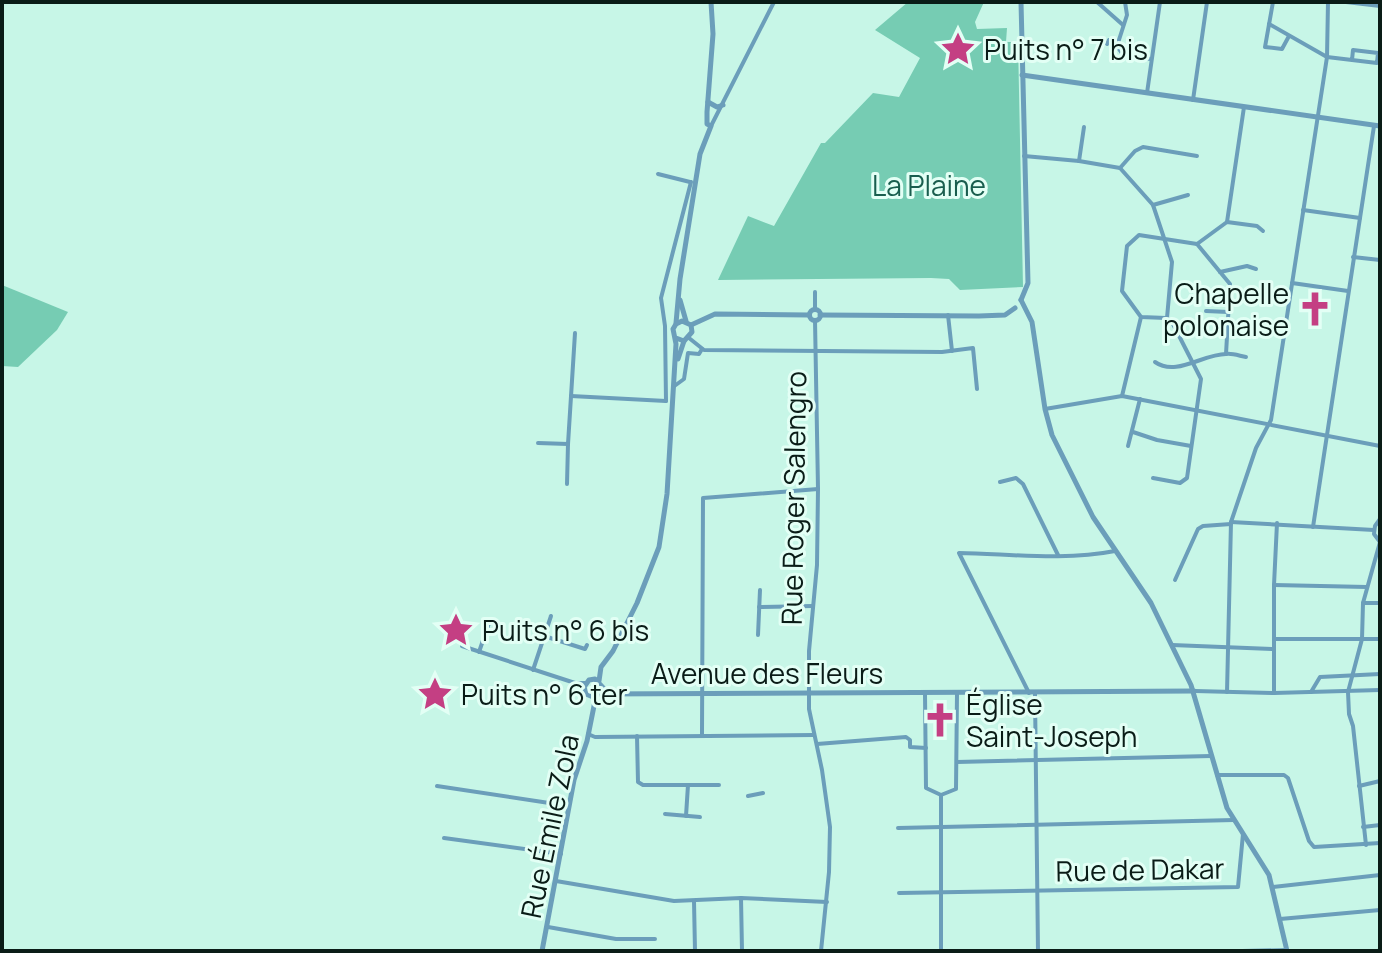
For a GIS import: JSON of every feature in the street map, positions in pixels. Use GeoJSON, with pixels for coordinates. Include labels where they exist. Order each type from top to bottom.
{"type":"FeatureCollection","features":[{"type":"Feature","properties":{"kind":"street"},"geometry":{"type":"LineString","coordinates":[[711,2],[713,34],[707,119],[711,126]]}},
{"type":"Feature","properties":{"kind":"street"},"geometry":{"type":"LineString","coordinates":[[575,683],[599,681],[599,673],[637,603],[659,547],[667,497],[669,401],[662,303],[677,230],[711,126],[774,2]]}},
{"type":"Feature","properties":{"kind":"street"},"geometry":{"type":"LineString","coordinates":[[1021,2],[1028,283],[1021,300]]}},
{"type":"Feature","properties":{"kind":"street"},"geometry":{"type":"LineString","coordinates":[[1097,2],[1123,25]]}},
{"type":"Feature","properties":{"kind":"street"},"geometry":{"type":"LineString","coordinates":[[1117,46],[1127,15],[1125,2]]}},
{"type":"Feature","properties":{"kind":"street"},"geometry":{"type":"LineString","coordinates":[[1147,93],[1160,2]]}},
{"type":"Feature","properties":{"kind":"street"},"geometry":{"type":"LineString","coordinates":[[1193,100],[1207,2]]}},
{"type":"Feature","properties":{"kind":"street"},"geometry":{"type":"LineString","coordinates":[[1227,692],[1231,523],[1256,448],[1269,424],[1327,57],[1328,2]]}},
{"type":"Feature","properties":{"kind":"street"},"geometry":{"type":"LineString","coordinates":[[1346,2],[1380,6]]}},
{"type":"Feature","properties":{"kind":"street"},"geometry":{"type":"LineString","coordinates":[[1272,3],[1265,47],[1282,49],[1289,36]]}},
{"type":"Feature","properties":{"kind":"street"},"geometry":{"type":"LineString","coordinates":[[1269,24],[1327,57],[1352,60],[1377,63],[1378,53],[1353,50],[1352,60]]}},
{"type":"Feature","properties":{"kind":"street"},"geometry":{"type":"LineString","coordinates":[[1107,44],[1109,40],[1124,56],[1151,59]]}},
{"type":"Feature","properties":{"kind":"street"},"geometry":{"type":"LineString","coordinates":[[1022,75],[1377,126],[1353,257],[1313,527]]}},
{"type":"Feature","properties":{"kind":"street"},"geometry":{"type":"LineString","coordinates":[[708,102],[717,107],[723,105]]}},
{"type":"Feature","properties":{"kind":"street"},"geometry":{"type":"LineString","coordinates":[[1227,222],[1244,107]]}},
{"type":"Feature","properties":{"kind":"street"},"geometry":{"type":"LineString","coordinates":[[1079,161],[1084,127]]}},
{"type":"Feature","properties":{"kind":"street"},"geometry":{"type":"LineString","coordinates":[[1120,168],[1135,151],[1143,147],[1197,156]]}},
{"type":"Feature","properties":{"kind":"street"},"geometry":{"type":"LineString","coordinates":[[1024,156],[1120,168],[1153,205],[1172,262],[1167,318]]}},
{"type":"Feature","properties":{"kind":"street"},"geometry":{"type":"LineString","coordinates":[[658,174],[693,183]]}},
{"type":"Feature","properties":{"kind":"street"},"geometry":{"type":"LineString","coordinates":[[669,401],[673,387],[678,296],[693,183]]}},
{"type":"Feature","properties":{"kind":"street"},"geometry":{"type":"LineString","coordinates":[[1153,205],[1188,195]]}},
{"type":"Feature","properties":{"kind":"street"},"geometry":{"type":"LineString","coordinates":[[1302,210],[1360,218]]}},
{"type":"Feature","properties":{"kind":"street"},"geometry":{"type":"LineString","coordinates":[[1197,244],[1227,222],[1257,226],[1263,231]]}},
{"type":"Feature","properties":{"kind":"street"},"geometry":{"type":"LineString","coordinates":[[1122,396],[1141,317],[1122,291],[1127,246],[1139,235],[1197,244],[1230,284],[1226,354]]}},
{"type":"Feature","properties":{"kind":"street"},"geometry":{"type":"LineString","coordinates":[[1353,257],[1380,260]]}},
{"type":"Feature","properties":{"kind":"street"},"geometry":{"type":"LineString","coordinates":[[1220,272],[1247,266],[1256,269]]}},
{"type":"Feature","properties":{"kind":"street"},"geometry":{"type":"LineString","coordinates":[[1292,283],[1348,291]]}},
{"type":"Feature","properties":{"kind":"street"},"geometry":{"type":"LineString","coordinates":[[809,315],[815,320],[815,292]]}},
{"type":"Feature","properties":{"kind":"street"},"geometry":{"type":"LineString","coordinates":[[674,371],[692,332],[678,296]]}},
{"type":"Feature","properties":{"kind":"street"},"geometry":{"type":"LineString","coordinates":[[1015,308],[1015,301],[1021,300]]}},
{"type":"Feature","properties":{"kind":"street"},"geometry":{"type":"LineString","coordinates":[[1021,300],[1032,322],[1052,435],[1077,487],[1115,551],[1147,596],[1172,645],[1194,691],[1211,756],[1234,820],[1266,868],[1273,887],[1287,951],[1242,951]]}},
{"type":"Feature","properties":{"kind":"street"},"geometry":{"type":"LineString","coordinates":[[676,324],[689,324],[715,314],[1005,315],[1015,308],[1023,308]]}},
{"type":"Feature","properties":{"kind":"street"},"geometry":{"type":"LineString","coordinates":[[1206,311],[1228,312]]}},
{"type":"Feature","properties":{"kind":"street"},"geometry":{"type":"LineString","coordinates":[[948,315],[952,351]]}},
{"type":"Feature","properties":{"kind":"street"},"geometry":{"type":"LineString","coordinates":[[1141,317],[1167,318],[1173,324],[1201,379],[1187,478],[1180,483],[1153,478]]}},
{"type":"Feature","properties":{"kind":"street","name":"Rue Roger Salengro"},"geometry":{"type":"LineString","coordinates":[[815,320],[818,489],[808,693],[830,827],[827,902],[821,951]]}},
{"type":"Feature","properties":{"kind":"street"},"geometry":{"type":"LineString","coordinates":[[567,484],[575,333]]}},
{"type":"Feature","properties":{"kind":"street"},"geometry":{"type":"LineString","coordinates":[[665,333],[687,339],[702,349],[816,352],[952,351],[973,348],[977,389]]}},
{"type":"Feature","properties":{"kind":"street"},"geometry":{"type":"LineString","coordinates":[[673,387],[684,379],[688,353],[699,354],[702,349]]}},
{"type":"Feature","properties":{"kind":"street"},"geometry":{"type":"LineString","coordinates":[[1155,362],[1174,368],[1226,354],[1246,357]]}},
{"type":"Feature","properties":{"kind":"street"},"geometry":{"type":"LineString","coordinates":[[571,396],[669,401]]}},
{"type":"Feature","properties":{"kind":"street"},"geometry":{"type":"LineString","coordinates":[[1045,409],[1122,396],[1380,446]]}},
{"type":"Feature","properties":{"kind":"street"},"geometry":{"type":"LineString","coordinates":[[1128,446],[1140,399]]}},
{"type":"Feature","properties":{"kind":"street"},"geometry":{"type":"LineString","coordinates":[[1133,432],[1191,446]]}},
{"type":"Feature","properties":{"kind":"street"},"geometry":{"type":"LineString","coordinates":[[538,443],[568,444]]}},
{"type":"Feature","properties":{"kind":"street"},"geometry":{"type":"LineString","coordinates":[[1000,482],[1016,478],[1023,484],[1058,555]]}},
{"type":"Feature","properties":{"kind":"street"},"geometry":{"type":"LineString","coordinates":[[702,735],[703,498],[818,489]]}},
{"type":"Feature","properties":{"kind":"street"},"geometry":{"type":"LineString","coordinates":[[1366,845],[1348,692],[1362,639],[1363,603],[1380,542],[1376,540],[1374,530],[1380,519]]}},
{"type":"Feature","properties":{"kind":"street"},"geometry":{"type":"LineString","coordinates":[[1274,693],[1277,523]]}},
{"type":"Feature","properties":{"kind":"street"},"geometry":{"type":"LineString","coordinates":[[1175,580],[1198,529],[1203,526],[1277,523],[1374,530]]}},
{"type":"Feature","properties":{"kind":"street"},"geometry":{"type":"LineString","coordinates":[[1038,951],[1036,759],[1032,694],[959,553],[1002,553],[1023,557],[1115,551]]}},
{"type":"Feature","properties":{"kind":"street"},"geometry":{"type":"LineString","coordinates":[[1274,585],[1367,587]]}},
{"type":"Feature","properties":{"kind":"street"},"geometry":{"type":"LineString","coordinates":[[758,635],[760,590]]}},
{"type":"Feature","properties":{"kind":"street"},"geometry":{"type":"LineString","coordinates":[[1363,603],[1380,603]]}},
{"type":"Feature","properties":{"kind":"street"},"geometry":{"type":"LineString","coordinates":[[759,607],[813,606]]}},
{"type":"Feature","properties":{"kind":"street"},"geometry":{"type":"LineString","coordinates":[[533,670],[551,616]]}},
{"type":"Feature","properties":{"kind":"street"},"geometry":{"type":"LineString","coordinates":[[479,652],[489,623]]}},
{"type":"Feature","properties":{"kind":"street"},"geometry":{"type":"LineString","coordinates":[[544,636],[585,649],[587,645]]}},
{"type":"Feature","properties":{"kind":"street"},"geometry":{"type":"LineString","coordinates":[[1274,639],[1380,639]]}},
{"type":"Feature","properties":{"kind":"street"},"geometry":{"type":"LineString","coordinates":[[1172,645],[1273,649]]}},
{"type":"Feature","properties":{"kind":"street"},"geometry":{"type":"LineString","coordinates":[[462,646],[575,683],[594,693]]}},
{"type":"Feature","properties":{"kind":"street"},"geometry":{"type":"LineString","coordinates":[[588,681],[608,658]]}},
{"type":"Feature","properties":{"kind":"street"},"geometry":{"type":"LineString","coordinates":[[1311,692],[1320,677],[1380,674]]}},
{"type":"Feature","properties":{"kind":"street"},"geometry":{"type":"LineString","coordinates":[[588,681],[594,693]]}},
{"type":"Feature","properties":{"kind":"street","name":"Rue Émile Zola"},"geometry":{"type":"LineString","coordinates":[[542,951],[574,780],[599,681]]}},
{"type":"Feature","properties":{"kind":"street"},"geometry":{"type":"LineString","coordinates":[[1194,691],[1274,693],[1380,690]]}},
{"type":"Feature","properties":{"kind":"street","name":"Avenue des Fleurs"},"geometry":{"type":"LineString","coordinates":[[594,693],[1032,694],[1194,691]]}},
{"type":"Feature","properties":{"kind":"street"},"geometry":{"type":"LineString","coordinates":[[925,694],[926,788],[941,795],[956,789],[957,694]]}},
{"type":"Feature","properties":{"kind":"street"},"geometry":{"type":"LineString","coordinates":[[588,734],[595,737],[814,735]]}},
{"type":"Feature","properties":{"kind":"street"},"geometry":{"type":"LineString","coordinates":[[637,736],[638,782],[643,785],[719,785]]}},
{"type":"Feature","properties":{"kind":"street"},"geometry":{"type":"LineString","coordinates":[[817,744],[906,737],[910,740],[910,747],[926,748]]}},
{"type":"Feature","properties":{"kind":"street"},"geometry":{"type":"LineString","coordinates":[[957,762],[1211,756]]}},
{"type":"Feature","properties":{"kind":"street"},"geometry":{"type":"LineString","coordinates":[[1217,775],[1284,775],[1288,778],[1309,841],[1314,847],[1380,843]]}},
{"type":"Feature","properties":{"kind":"street"},"geometry":{"type":"LineString","coordinates":[[1359,786],[1380,781]]}},
{"type":"Feature","properties":{"kind":"street"},"geometry":{"type":"LineString","coordinates":[[686,816],[688,785]]}},
{"type":"Feature","properties":{"kind":"street"},"geometry":{"type":"LineString","coordinates":[[437,786],[569,806]]}},
{"type":"Feature","properties":{"kind":"street"},"geometry":{"type":"LineString","coordinates":[[748,796],[763,793]]}},
{"type":"Feature","properties":{"kind":"street"},"geometry":{"type":"LineString","coordinates":[[941,795],[941,951]]}},
{"type":"Feature","properties":{"kind":"street"},"geometry":{"type":"LineString","coordinates":[[665,814],[700,817]]}},
{"type":"Feature","properties":{"kind":"street"},"geometry":{"type":"LineString","coordinates":[[898,828],[1234,820]]}},
{"type":"Feature","properties":{"kind":"street"},"geometry":{"type":"LineString","coordinates":[[1363,827],[1380,825]]}},
{"type":"Feature","properties":{"kind":"street","name":"Rue de Dakar"},"geometry":{"type":"LineString","coordinates":[[1037,891],[1238,887],[1243,834]]}},
{"type":"Feature","properties":{"kind":"street"},"geometry":{"type":"LineString","coordinates":[[444,838],[561,854]]}},
{"type":"Feature","properties":{"kind":"street"},"geometry":{"type":"LineString","coordinates":[[1273,887],[1380,875]]}},
{"type":"Feature","properties":{"kind":"street"},"geometry":{"type":"LineString","coordinates":[[556,881],[665,900],[741,898],[827,902]]}},
{"type":"Feature","properties":{"kind":"street"},"geometry":{"type":"LineString","coordinates":[[899,893],[1037,891]]}},
{"type":"Feature","properties":{"kind":"street"},"geometry":{"type":"LineString","coordinates":[[741,898],[742,951]]}},
{"type":"Feature","properties":{"kind":"street"},"geometry":{"type":"LineString","coordinates":[[694,901],[695,951]]}},
{"type":"Feature","properties":{"kind":"street"},"geometry":{"type":"LineString","coordinates":[[1280,919],[1380,910]]}},
{"type":"Feature","properties":{"kind":"street"},"geometry":{"type":"LineString","coordinates":[[548,927],[616,939],[655,939]]}},
{"type":"Feature","properties":{"kind":"green space","name":"La Plaine"},"geometry":{"type":"Polygon","coordinates":[[[908,2],[984,2],[975,22],[977,29],[1007,28],[1006,42],[1018,42],[1023,287],[960,290],[949,279],[931,278],[718,280],[748,216],[774,226],[821,143],[825,143],[873,93],[899,97],[920,58],[875,30],[908,2]]]}},
{"type":"Feature","properties":{"kind":"green space"},"geometry":{"type":"Polygon","coordinates":[[[2,285],[68,312],[57,330],[18,367],[2,366],[2,285]]]}},
{"type":"Feature","properties":{"kind":"place","name":"Puits n° 7 bis"},"geometry":{"type":"Point","coordinates":[958,49]}},
{"type":"Feature","properties":{"kind":"place","name":"Chapelle polonaise"},"geometry":{"type":"Point","coordinates":[1315,309]}},
{"type":"Feature","properties":{"kind":"place","name":"Puits n° 6 bis"},"geometry":{"type":"Point","coordinates":[456,630]}},
{"type":"Feature","properties":{"kind":"place","name":"Puits n° 6 ter"},"geometry":{"type":"Point","coordinates":[435,694]}},
{"type":"Feature","properties":{"kind":"place","name":"Église Saint-Joseph"},"geometry":{"type":"Point","coordinates":[940,720]}}]}
